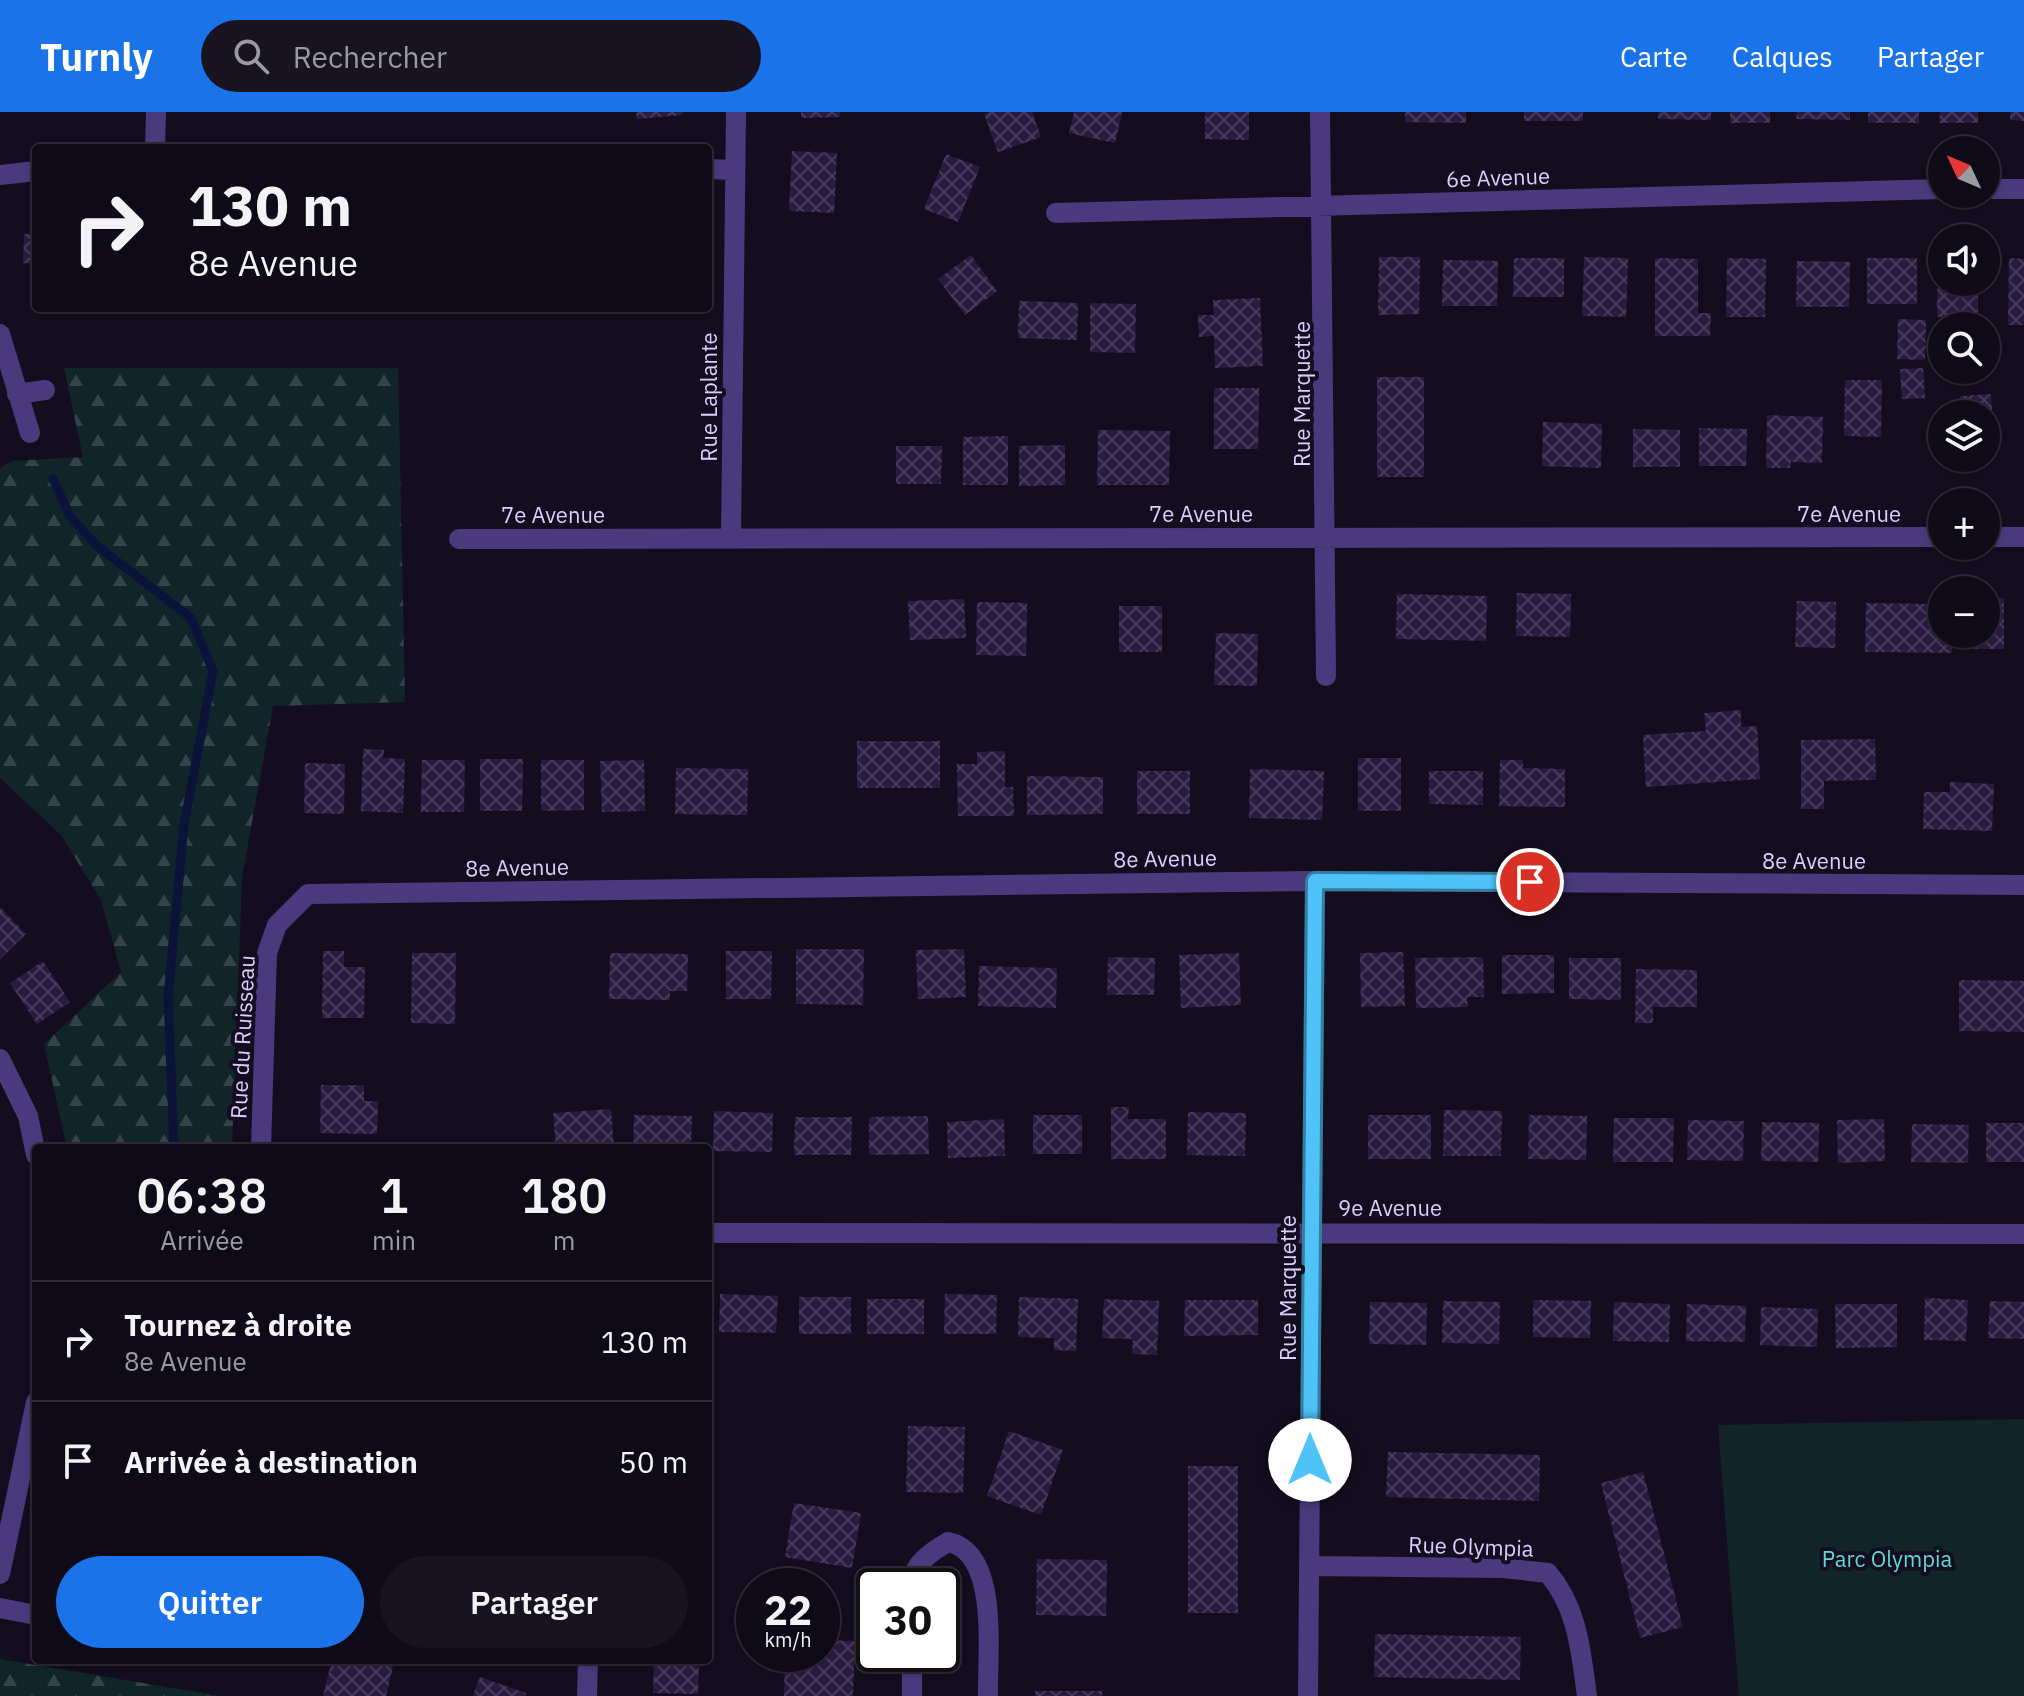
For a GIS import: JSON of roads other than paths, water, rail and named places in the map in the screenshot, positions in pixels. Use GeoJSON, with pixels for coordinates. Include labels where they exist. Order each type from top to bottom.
{"type":"FeatureCollection","features":[{"type":"Feature","properties":{"kind":"street"},"geometry":{"type":"LineString","coordinates":[[155,144],[156,112]]}},
{"type":"Feature","properties":{"kind":"street","name":"Rue Laplante"},"geometry":{"type":"LineString","coordinates":[[731,538],[736,112]]}},
{"type":"Feature","properties":{"kind":"street","name":"Rue Marquette"},"geometry":{"type":"LineString","coordinates":[[1320,112],[1324,206],[1326,676]]}},
{"type":"Feature","properties":{"kind":"street"},"geometry":{"type":"LineString","coordinates":[[712,169],[734,170]]}},
{"type":"Feature","properties":{"kind":"street"},"geometry":{"type":"LineString","coordinates":[[0,175],[32,171]]}},
{"type":"Feature","properties":{"kind":"street","name":"6e Avenue"},"geometry":{"type":"LineString","coordinates":[[1056,213],[1928,189]]}},
{"type":"Feature","properties":{"kind":"street"},"geometry":{"type":"LineString","coordinates":[[2000,189],[2024,189]]}},
{"type":"Feature","properties":{"kind":"street"},"geometry":{"type":"LineString","coordinates":[[0,334],[30,433]]}},
{"type":"Feature","properties":{"kind":"street"},"geometry":{"type":"LineString","coordinates":[[17,394],[45,390]]}},
{"type":"Feature","properties":{"kind":"street","name":"7e Avenue"},"geometry":{"type":"LineString","coordinates":[[459,539],[1928,537]]}},
{"type":"Feature","properties":{"kind":"street"},"geometry":{"type":"LineString","coordinates":[[2000,537],[2024,537]]}},
{"type":"Feature","properties":{"kind":"street","name":"Rue Marquette"},"geometry":{"type":"LineString","coordinates":[[1308,1696],[1315,881]]}},
{"type":"Feature","properties":{"kind":"street","name":"8e Avenue"},"geometry":{"type":"LineString","coordinates":[[308,894],[1315,881],[2024,885]]}},
{"type":"Feature","properties":{"kind":"street","name":"Rue du Ruisseau"},"geometry":{"type":"LineString","coordinates":[[261,1144],[267,953],[277,925],[308,894]]}},
{"type":"Feature","properties":{"kind":"street"},"geometry":{"type":"LineString","coordinates":[[0,1059],[28,1116],[34,1144]]}},
{"type":"Feature","properties":{"kind":"street","name":"9e Avenue"},"geometry":{"type":"LineString","coordinates":[[712,1233],[1311,1231],[2024,1234]]}},
{"type":"Feature","properties":{"kind":"street"},"geometry":{"type":"LineString","coordinates":[[0,1574],[32,1421]]}},
{"type":"Feature","properties":{"kind":"street"},"geometry":{"type":"LineString","coordinates":[[917,1568],[929,1553],[948,1542],[964,1545],[976,1559],[986,1587],[988,1696]]}},
{"type":"Feature","properties":{"kind":"street","name":"Rue Olympia"},"geometry":{"type":"LineString","coordinates":[[1309,1566],[1503,1568],[1548,1573],[1559,1586],[1580,1635],[1587,1696]]}},
{"type":"Feature","properties":{"kind":"street"},"geometry":{"type":"LineString","coordinates":[[0,1608],[32,1614]]}},
{"type":"Feature","properties":{"kind":"street"},"geometry":{"type":"LineString","coordinates":[[587,1696],[588,1664]]}},
{"type":"Feature","properties":{"kind":"street"},"geometry":{"type":"LineString","coordinates":[[912,1672],[912,1696]]}},
{"type":"Feature","properties":{"kind":"waterway"},"geometry":{"type":"LineString","coordinates":[[53,479],[70,516],[96,545],[191,618],[213,671],[184,825],[168,997],[174,1144]]}},
{"type":"Feature","properties":{"kind":"park label","name":"Parc Olympia"},"geometry":{"type":"Point","coordinates":[1887,1558]}}]}
